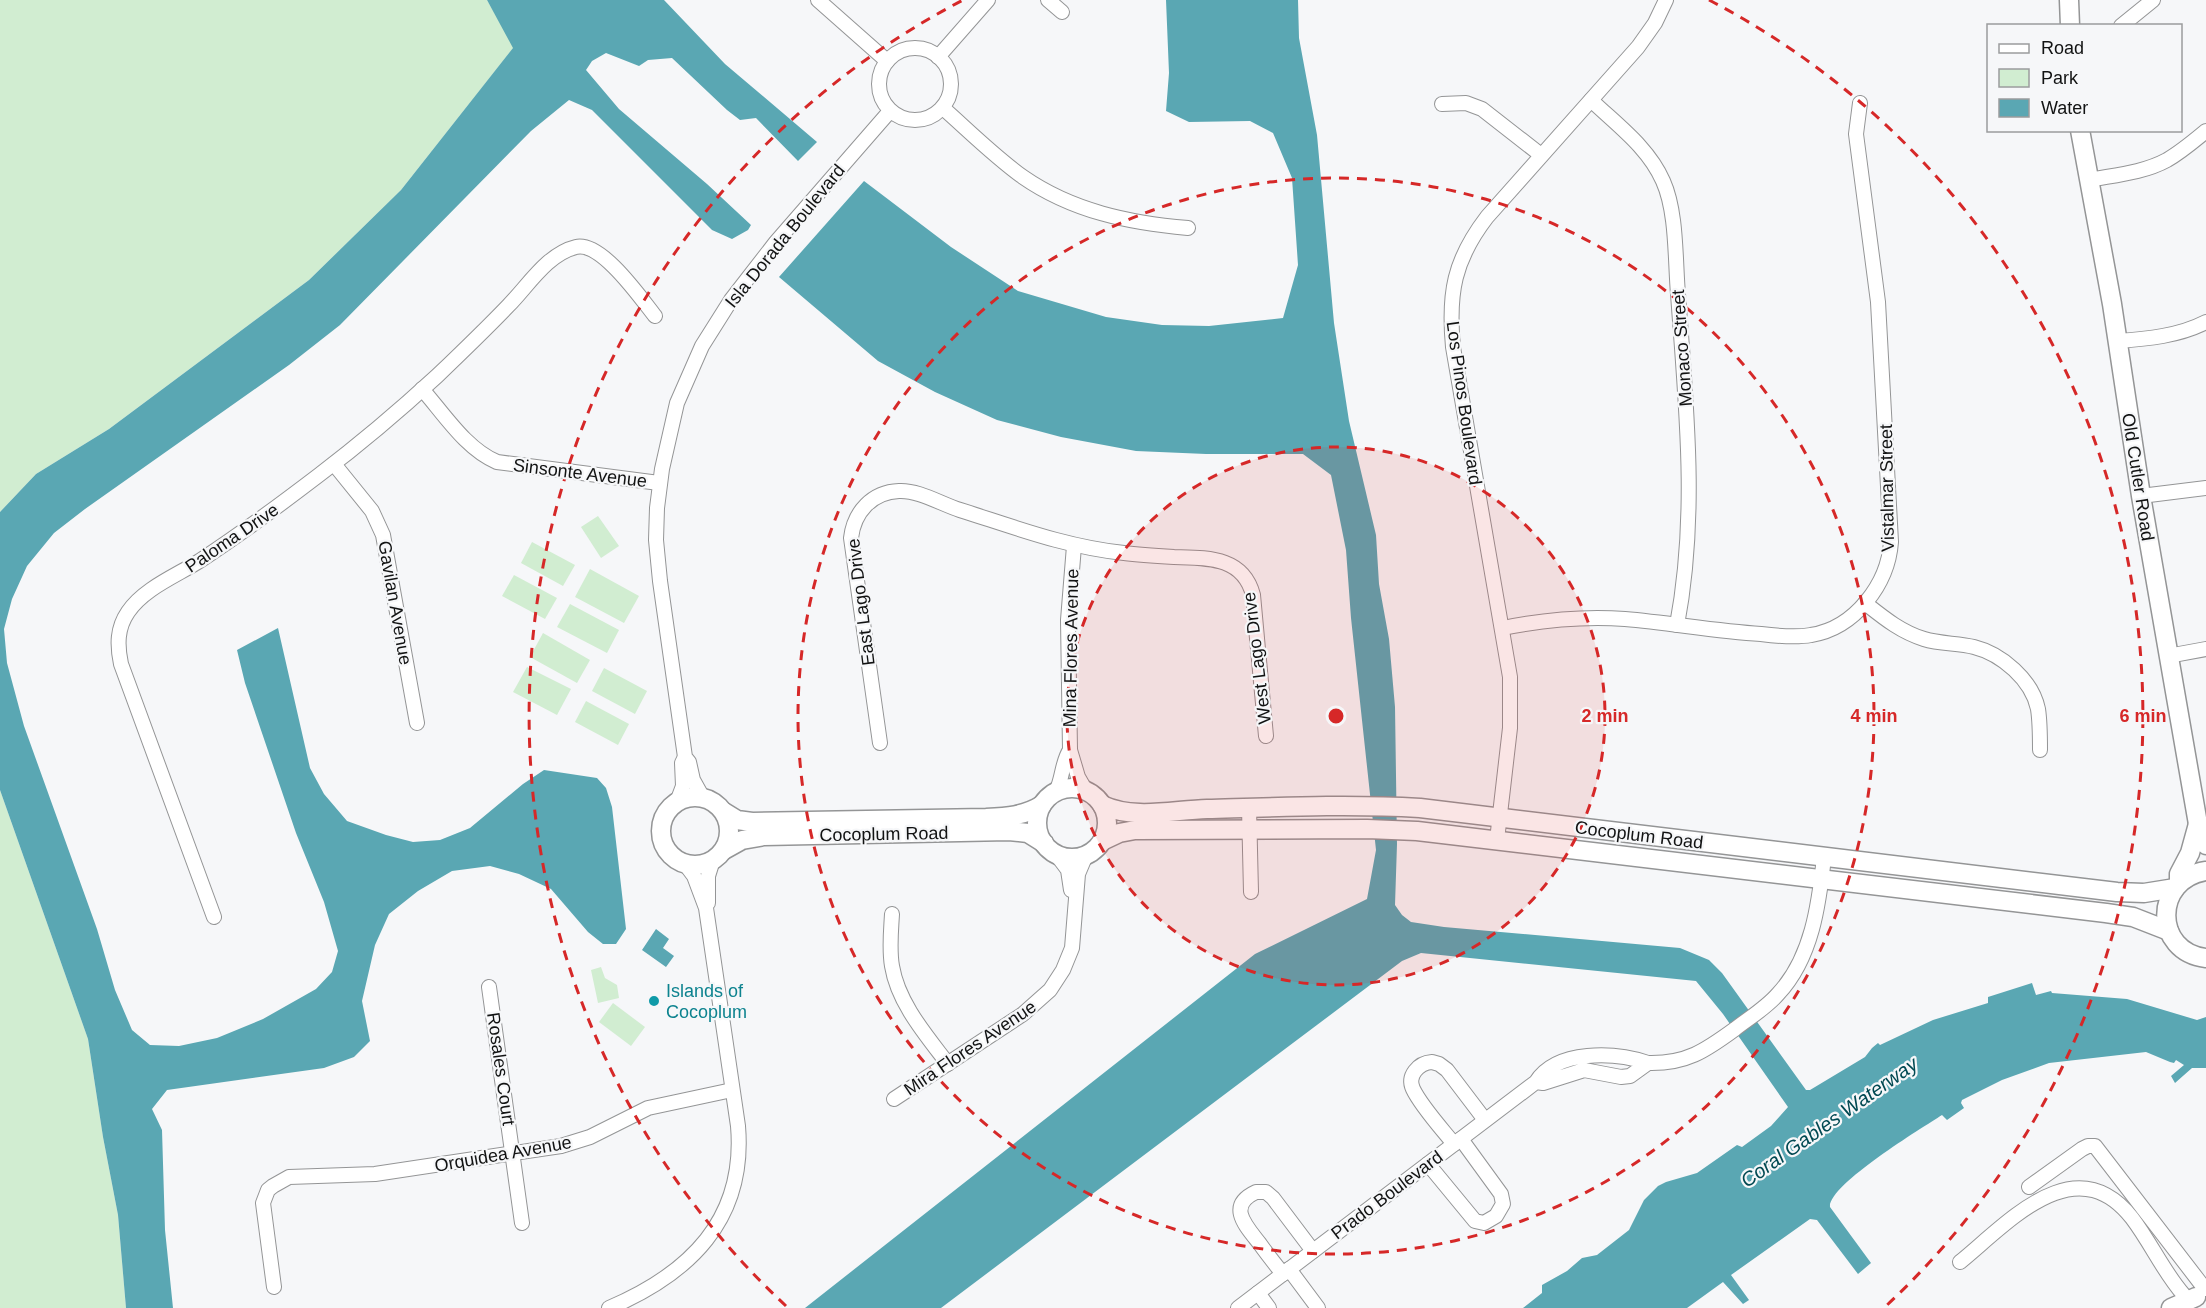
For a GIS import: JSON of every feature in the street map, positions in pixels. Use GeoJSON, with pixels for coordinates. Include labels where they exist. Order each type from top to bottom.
{"type":"FeatureCollection","features":[{"type":"Feature","properties":{"kind":"street"},"geometry":{"type":"LineString","coordinates":[[818,0],[887,61]]}},
{"type":"Feature","properties":{"kind":"street"},"geometry":{"type":"LineString","coordinates":[[938,57],[988,0]]}},
{"type":"Feature","properties":{"kind":"street"},"geometry":{"type":"LineString","coordinates":[[1048,0],[1062,12]]}},
{"type":"Feature","properties":{"kind":"street","name":"Los Pinos Boulevard"},"geometry":{"type":"LineString","coordinates":[[1497,840],[1511,713],[1510,677],[1455,361],[1451,320],[1452,297],[1459,263],[1469,242],[1487,217],[1648,35],[1666,0]]}},
{"type":"Feature","properties":{"kind":"street"},"geometry":{"type":"LineString","coordinates":[[2069,0],[2070,24]]}},
{"type":"Feature","properties":{"kind":"street"},"geometry":{"type":"LineString","coordinates":[[2123,24],[2153,0]]}},
{"type":"Feature","properties":{"kind":"street"},"geometry":{"type":"LineString","coordinates":[[918,48],[930,51],[938,57],[946,66],[950,77],[951,88],[943,108],[923,120],[911,121],[900,118],[890,111],[884,104],[878,87],[882,69],[887,61],[907,49],[918,48]]}},
{"type":"Feature","properties":{"kind":"street","name":"Monaco Street"},"geometry":{"type":"LineString","coordinates":[[1591,100],[1636,142],[1649,158],[1664,182],[1671,209],[1690,485],[1688,550],[1677,625]]}},
{"type":"Feature","properties":{"kind":"street"},"geometry":{"type":"LineString","coordinates":[[1442,104],[1466,103],[1482,109],[1540,155]]}},
{"type":"Feature","properties":{"kind":"street","name":"Vistalmar Street"},"geometry":{"type":"LineString","coordinates":[[1503,628],[1551,620],[1593,618],[1628,619],[1747,633],[1813,635],[1835,626],[1865,603],[1877,587],[1885,570],[1891,542],[1878,302],[1856,134],[1860,104]]}},
{"type":"Feature","properties":{"kind":"street"},"geometry":{"type":"LineString","coordinates":[[943,108],[1023,177],[1059,197],[1108,216],[1188,228]]}},
{"type":"Feature","properties":{"kind":"street","name":"Isla Dorada Boulevard"},"geometry":{"type":"LineString","coordinates":[[703,798],[693,780],[689,762],[685,757],[658,568],[656,524],[660,483],[666,445],[677,403],[692,365],[713,326],[731,300],[767,252],[890,111]]}},
{"type":"Feature","properties":{"kind":"street"},"geometry":{"type":"LineString","coordinates":[[2089,180],[2137,171],[2158,164],[2175,156],[2206,131]]}},
{"type":"Feature","properties":{"kind":"street","name":"Old Cutler Road"},"geometry":{"type":"LineString","coordinates":[[2080,132],[2168,656],[2198,824],[2206,845]]}},
{"type":"Feature","properties":{"kind":"street","name":"Paloma Drive"},"geometry":{"type":"LineString","coordinates":[[214,917],[121,664],[118,642],[120,625],[133,605],[257,521],[334,464],[422,389],[505,309],[546,265],[560,254],[584,246],[597,252],[632,287],[655,316]]}},
{"type":"Feature","properties":{"kind":"street"},"geometry":{"type":"LineString","coordinates":[[2117,341],[2162,336],[2191,329],[2206,322]]}},
{"type":"Feature","properties":{"kind":"street","name":"Sinsonte Avenue"},"geometry":{"type":"LineString","coordinates":[[422,389],[463,436],[483,454],[497,462],[660,483]]}},
{"type":"Feature","properties":{"kind":"street","name":"Gavilan Avenue"},"geometry":{"type":"LineString","coordinates":[[334,464],[372,511],[383,535],[417,723]]}},
{"type":"Feature","properties":{"kind":"street"},"geometry":{"type":"LineString","coordinates":[[2141,496],[2206,488]]}},
{"type":"Feature","properties":{"kind":"street","name":"East Lago Drive"},"geometry":{"type":"LineString","coordinates":[[880,743],[851,548],[852,528],[863,507],[882,495],[896,491],[910,492],[1074,546]]}},
{"type":"Feature","properties":{"kind":"street","name":"West Lago Drive"},"geometry":{"type":"LineString","coordinates":[[1074,546],[1146,555],[1217,559],[1241,574],[1249,584],[1253,595],[1266,736]]}},
{"type":"Feature","properties":{"kind":"street","name":"Mina Flores Avenue"},"geometry":{"type":"LineString","coordinates":[[1070,750],[1068,604],[1074,546]]}},
{"type":"Feature","properties":{"kind":"street"},"geometry":{"type":"LineString","coordinates":[[1865,603],[1887,621],[1910,634],[1932,641],[1983,650],[2010,667],[2025,683],[2036,702],[2040,750]]}},
{"type":"Feature","properties":{"kind":"street"},"geometry":{"type":"LineString","coordinates":[[2168,656],[2206,649]]}},
{"type":"Feature","properties":{"kind":"street"},"geometry":{"type":"LineString","coordinates":[[1070,750],[1078,777],[1086,791]]}},
{"type":"Feature","properties":{"kind":"street"},"geometry":{"type":"LineString","coordinates":[[1056,792],[1063,778],[1065,757],[1070,750]]}},
{"type":"Feature","properties":{"kind":"street","name":"Isla Dorada Boulevard"},"geometry":{"type":"LineString","coordinates":[[677,802],[683,786],[682,763],[685,757]]}},
{"type":"Feature","properties":{"kind":"street"},"geometry":{"type":"LineString","coordinates":[[1056,792],[1076,788],[1086,791]]}},
{"type":"Feature","properties":{"kind":"street","name":"Cocoplum Road"},"geometry":{"type":"LineString","coordinates":[[1086,791],[1102,805],[1131,814],[1249,808],[1369,806],[1420,808],[2117,892],[2144,893],[2177,886],[2194,874],[2206,871]]}},
{"type":"Feature","properties":{"kind":"street","name":"Cocoplum Road"},"geometry":{"type":"LineString","coordinates":[[724,812],[737,820],[752,822],[986,818],[1032,812],[1056,792]]}},
{"type":"Feature","properties":{"kind":"street"},"geometry":{"type":"LineString","coordinates":[[609,1308],[646,1291],[671,1274],[699,1250],[715,1229],[731,1195],[739,1135],[706,908],[708,876],[719,855],[729,831],[724,812],[711,801],[703,798],[685,798],[668,809],[663,819],[662,841],[667,851],[675,859],[685,864],[704,864],[719,855]]}},
{"type":"Feature","properties":{"kind":"street"},"geometry":{"type":"LineString","coordinates":[[1042,805],[1037,824],[1050,848],[1068,870],[1071,890],[1075,897]]}},
{"type":"Feature","properties":{"kind":"street"},"geometry":{"type":"LineString","coordinates":[[1102,805],[1107,823],[1102,841]]}},
{"type":"Feature","properties":{"kind":"street"},"geometry":{"type":"LineString","coordinates":[[1249,808],[1251,892]]}},
{"type":"Feature","properties":{"kind":"street","name":"Old Cutler Road"},"geometry":{"type":"LineString","coordinates":[[2169,931],[2166,907],[2190,853],[2198,824]]}},
{"type":"Feature","properties":{"kind":"street","name":"Cocoplum Road"},"geometry":{"type":"LineString","coordinates":[[719,855],[742,840],[764,836],[1009,831],[1028,833],[1066,857],[1086,855],[1102,841],[1119,832],[1135,830],[1367,829],[1417,831],[2127,916],[2169,931]]}},
{"type":"Feature","properties":{"kind":"street"},"geometry":{"type":"LineString","coordinates":[[1075,897],[1079,868],[1086,855]]}},
{"type":"Feature","properties":{"kind":"street","name":"Prado Boulevard"},"geometry":{"type":"LineString","coordinates":[[1238,1308],[1536,1082],[1540,1076],[1564,1061],[1577,1057],[1628,1056],[1648,1063],[1677,1062],[1701,1053],[1768,1004],[1783,989],[1799,963],[1814,921],[1824,857]]}},
{"type":"Feature","properties":{"kind":"street"},"geometry":{"type":"LineString","coordinates":[[685,864],[694,876],[706,908]]}},
{"type":"Feature","properties":{"kind":"street","name":"Mira Flores Avenue"},"geometry":{"type":"LineString","coordinates":[[894,1100],[1032,1007],[1050,990],[1063,970],[1072,948],[1075,930],[1075,897]]}},
{"type":"Feature","properties":{"kind":"street"},"geometry":{"type":"LineString","coordinates":[[892,914],[890,957],[897,987],[911,1013],[948,1064]]}},
{"type":"Feature","properties":{"kind":"street"},"geometry":{"type":"LineString","coordinates":[[2169,931],[2182,948],[2189,953],[2206,958]]}},
{"type":"Feature","properties":{"kind":"street","name":"Rosales Court"},"geometry":{"type":"LineString","coordinates":[[489,987],[522,1223]]}},
{"type":"Feature","properties":{"kind":"street"},"geometry":{"type":"LineString","coordinates":[[1428,1164],[1475,1221],[1484,1223],[1496,1216],[1503,1204],[1501,1194],[1413,1089],[1413,1076],[1418,1067],[1432,1062],[1443,1066],[1485,1120]]}},
{"type":"Feature","properties":{"kind":"street","name":"Prado Boulevard"},"geometry":{"type":"LineString","coordinates":[[1536,1082],[1543,1083],[1584,1070],[1621,1077],[1630,1076],[1648,1063]]}},
{"type":"Feature","properties":{"kind":"street","name":"Orquidea Avenue"},"geometry":{"type":"LineString","coordinates":[[274,1287],[263,1209],[268,1190],[278,1182],[297,1176],[343,1177],[375,1174],[571,1144],[648,1108],[732,1089]]}},
{"type":"Feature","properties":{"kind":"street"},"geometry":{"type":"LineString","coordinates":[[2029,1187],[2082,1149],[2095,1146],[2191,1299]]}},
{"type":"Feature","properties":{"kind":"street"},"geometry":{"type":"LineString","coordinates":[[1960,1262],[2042,1198],[2058,1191],[2080,1188],[2099,1192],[2125,1211],[2191,1299]]}},
{"type":"Feature","properties":{"kind":"street"},"geometry":{"type":"LineString","coordinates":[[1313,1251],[1270,1195],[1256,1191],[1241,1205],[1241,1219],[1318,1308]]}},
{"type":"Feature","properties":{"kind":"street"},"geometry":{"type":"LineString","coordinates":[[1258,1293],[1269,1308]]}},
{"type":"Feature","properties":{"kind":"green space"},"geometry":{"type":"Polygon","coordinates":[[[0,0],[487,0],[514,47],[401,190],[309,280],[109,429],[36,474],[0,512],[0,0]]]}},
{"type":"Feature","properties":{"kind":"green space"},"geometry":{"type":"Polygon","coordinates":[[[598,516],[619,546],[601,558],[581,527],[598,516]]]}},
{"type":"Feature","properties":{"kind":"green space"},"geometry":{"type":"Polygon","coordinates":[[[532,542],[575,565],[563,586],[521,563],[532,542]]]}},
{"type":"Feature","properties":{"kind":"green space"},"geometry":{"type":"Polygon","coordinates":[[[590,569],[639,596],[624,623],[575,597],[590,569]]]}},
{"type":"Feature","properties":{"kind":"green space"},"geometry":{"type":"Polygon","coordinates":[[[514,575],[557,598],[545,619],[502,596],[514,575]]]}},
{"type":"Feature","properties":{"kind":"green space"},"geometry":{"type":"Polygon","coordinates":[[[570,604],[619,630],[607,653],[557,627],[570,604]]]}},
{"type":"Feature","properties":{"kind":"green space"},"geometry":{"type":"Polygon","coordinates":[[[543,633],[590,660],[577,683],[530,657],[543,633]]]}},
{"type":"Feature","properties":{"kind":"green space"},"geometry":{"type":"Polygon","coordinates":[[[527,667],[571,689],[557,715],[513,692],[527,667]]]}},
{"type":"Feature","properties":{"kind":"green space"},"geometry":{"type":"Polygon","coordinates":[[[604,668],[647,691],[635,714],[592,691],[604,668]]]}},
{"type":"Feature","properties":{"kind":"green space"},"geometry":{"type":"Polygon","coordinates":[[[586,701],[629,724],[618,745],[575,722],[586,701]]]}},
{"type":"Feature","properties":{"kind":"green space"},"geometry":{"type":"Polygon","coordinates":[[[0,790],[88,1039],[118,1215],[126,1308],[0,1308],[0,790]]]}},
{"type":"Feature","properties":{"kind":"green space"},"geometry":{"type":"Polygon","coordinates":[[[601,967],[605,978],[617,985],[619,998],[598,1003],[591,970],[601,967]]]}},
{"type":"Feature","properties":{"kind":"green space"},"geometry":{"type":"Polygon","coordinates":[[[613,1003],[645,1027],[631,1046],[599,1022],[613,1003]]]}},
{"type":"Feature","properties":{"kind":"water"},"geometry":{"type":"Polygon","coordinates":[[[487,0],[664,0],[725,64],[817,142],[798,161],[756,118],[740,120],[672,58],[648,60],[639,66],[606,53],[592,61],[586,70],[619,109],[751,225],[748,230],[732,239],[712,230],[592,110],[569,100],[531,131],[340,325],[289,365],[54,533],[27,566],[12,599],[4,629],[7,663],[24,726],[97,929],[115,990],[132,1030],[150,1045],[179,1046],[217,1038],[263,1019],[316,989],[332,972],[338,951],[324,902],[296,833],[245,683],[237,650],[278,628],[310,768],[324,794],[347,821],[413,842],[440,840],[470,828],[523,784],[544,770],[597,778],[606,788],[612,807],[626,929],[616,944],[603,944],[588,932],[551,889],[519,874],[490,866],[452,871],[418,891],[389,914],[375,945],[362,1001],[370,1041],[354,1057],[324,1068],[167,1090],[152,1109],[162,1130],[165,1230],[173,1308],[126,1308],[118,1215],[88,1039],[0,790],[0,512],[36,474],[109,429],[309,280],[401,190],[513,48],[487,0]]]}},
{"type":"Feature","properties":{"kind":"water","name":"Coral Gables Waterway"},"geometry":{"type":"Polygon","coordinates":[[[1166,0],[1298,0],[1299,38],[1317,135],[1334,323],[1349,421],[1376,535],[1379,584],[1389,639],[1395,707],[1397,844],[1395,905],[1402,915],[1411,922],[1444,927],[1680,948],[1709,960],[1722,973],[1806,1090],[1810,1090],[1865,1057],[1878,1043],[1880,1045],[1933,1020],[1988,1003],[1988,997],[2032,983],[2036,995],[2051,991],[2052,993],[2127,999],[2197,1020],[2206,1017],[2206,1068],[2192,1068],[2175,1083],[2171,1076],[2184,1065],[2176,1060],[2174,1063],[2170,1062],[2146,1052],[2049,1063],[2002,1080],[1962,1100],[1964,1108],[1947,1120],[1942,1115],[1897,1144],[1859,1172],[1833,1197],[1830,1207],[1871,1263],[1858,1274],[1817,1220],[1810,1219],[1731,1275],[1749,1300],[1743,1304],[1723,1282],[1687,1308],[1523,1308],[1542,1293],[1542,1285],[1567,1271],[1582,1258],[1597,1255],[1629,1230],[1644,1200],[1658,1186],[1697,1173],[1737,1145],[1742,1147],[1771,1126],[1788,1107],[1723,1014],[1696,981],[1421,953],[1402,961],[941,1308],[805,1308],[1255,954],[1367,899],[1376,850],[1346,550],[1331,475],[1303,454],[1136,451],[1061,437],[997,420],[935,392],[878,361],[779,277],[864,181],[951,247],[1018,291],[1106,317],[1162,325],[1209,326],[1283,318],[1298,265],[1292,178],[1273,133],[1250,121],[1189,122],[1166,111],[1169,73],[1166,0]]]}},
{"type":"Feature","properties":{"kind":"water"},"geometry":{"type":"Polygon","coordinates":[[[656,929],[669,939],[663,948],[674,956],[666,967],[642,950],[656,929]]]}},
{"type":"Feature","properties":{"kind":"place","name":"Islands of Cocoplum"},"geometry":{"type":"Point","coordinates":[654,1001]}}]}
